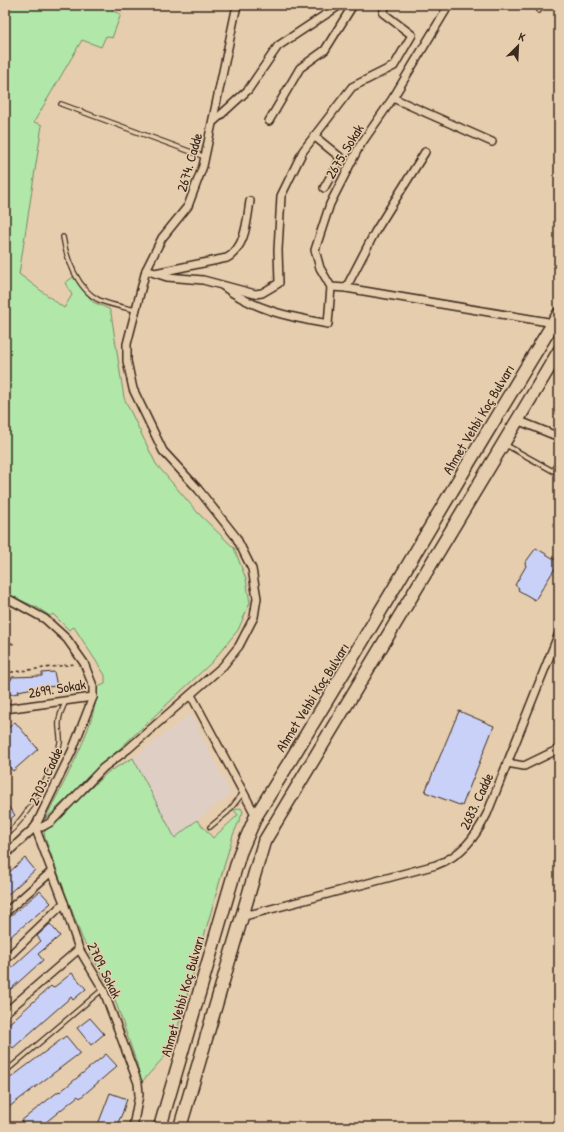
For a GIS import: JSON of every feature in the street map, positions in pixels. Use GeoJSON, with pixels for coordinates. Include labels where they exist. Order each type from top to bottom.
{"type":"FeatureCollection","features":[{"type":"Feature","properties":{"kind":"main road","name":"Ahmet Vehbi Koç Bulvarı"},"geometry":{"type":"LineString","coordinates":[[160,1127],[240,853],[256,816],[357,653],[501,408],[556,318]]}},
{"type":"Feature","properties":{"kind":"main road"},"geometry":{"type":"LineString","coordinates":[[180,1127],[260,854],[271,829],[418,589],[559,350]]}},
{"type":"Feature","properties":{"kind":"street","name":"2674. Cadde"},"geometry":{"type":"LineString","coordinates":[[35,827],[42,827],[51,822],[103,768],[128,749],[223,666],[239,646],[254,617],[257,598],[252,569],[236,537],[198,489],[163,451],[133,389],[127,361],[127,344],[146,270],[162,238],[188,206],[206,157],[237,5]]}},
{"type":"Feature","properties":{"kind":"street"},"geometry":{"type":"LineString","coordinates":[[214,121],[248,90],[278,46],[340,5]]}},
{"type":"Feature","properties":{"kind":"street"},"geometry":{"type":"LineString","coordinates":[[268,121],[300,68],[325,50],[353,5]]}},
{"type":"Feature","properties":{"kind":"street"},"geometry":{"type":"LineString","coordinates":[[146,270],[167,277],[195,279],[220,284],[255,294],[262,293],[279,282],[278,250],[281,196],[303,151],[352,87],[394,66],[412,35],[383,13],[386,5]]}},
{"type":"Feature","properties":{"kind":"street","name":"2675. Sokak"},"geometry":{"type":"LineString","coordinates":[[331,287],[320,268],[315,250],[330,204],[351,161],[393,98],[449,5]]}},
{"type":"Feature","properties":{"kind":"street"},"geometry":{"type":"LineString","coordinates":[[393,98],[492,142]]}},
{"type":"Feature","properties":{"kind":"street"},"geometry":{"type":"LineString","coordinates":[[314,136],[341,158],[324,188]]}},
{"type":"Feature","properties":{"kind":"street"},"geometry":{"type":"LineString","coordinates":[[346,288],[375,232],[425,152]]}},
{"type":"Feature","properties":{"kind":"street"},"geometry":{"type":"LineString","coordinates":[[155,273],[227,258],[234,254],[241,242],[250,201]]}},
{"type":"Feature","properties":{"kind":"street"},"geometry":{"type":"LineString","coordinates":[[220,284],[238,298],[265,309],[289,317],[328,324],[331,287],[556,318]]}},
{"type":"Feature","properties":{"kind":"street"},"geometry":{"type":"LineString","coordinates":[[517,420],[559,437]]}},
{"type":"Feature","properties":{"kind":"street","name":"2699. Sokak"},"geometry":{"type":"LineString","coordinates":[[5,597],[51,624],[77,651],[84,663],[93,686],[93,698],[5,709]]}},
{"type":"Feature","properties":{"kind":"street","name":"2683. Cadde"},"geometry":{"type":"LineString","coordinates":[[241,918],[436,865],[452,858],[467,845],[481,825],[559,633]]}},
{"type":"Feature","properties":{"kind":"street"},"geometry":{"type":"LineString","coordinates":[[191,695],[256,816]]}},
{"type":"Feature","properties":{"kind":"street","name":"2703. Cadde"},"geometry":{"type":"LineString","coordinates":[[5,855],[35,827],[72,751],[93,698]]}},
{"type":"Feature","properties":{"kind":"street"},"geometry":{"type":"LineString","coordinates":[[507,763],[517,766],[524,766],[559,749]]}},
{"type":"Feature","properties":{"kind":"street","name":"2709. Sokak"},"geometry":{"type":"LineString","coordinates":[[35,827],[80,949],[102,989],[138,1083],[139,1095],[133,1127]]}},
{"type":"Feature","properties":{"kind":"street"},"geometry":{"type":"LineString","coordinates":[[5,913],[51,872]]}},
{"type":"Feature","properties":{"kind":"street"},"geometry":{"type":"LineString","coordinates":[[5,960],[64,903]]}},
{"type":"Feature","properties":{"kind":"street"},"geometry":{"type":"LineString","coordinates":[[5,1013],[80,949]]}},
{"type":"Feature","properties":{"kind":"lane"},"geometry":{"type":"LineString","coordinates":[[539,11],[542,5]]}},
{"type":"Feature","properties":{"kind":"lane"},"geometry":{"type":"LineString","coordinates":[[61,104],[206,157]]}},
{"type":"Feature","properties":{"kind":"lane"},"geometry":{"type":"LineString","coordinates":[[63,237],[66,257],[71,269],[87,290],[98,299],[135,310]]}},
{"type":"Feature","properties":{"kind":"lane"},"geometry":{"type":"LineString","coordinates":[[503,444],[553,471],[559,459]]}},
{"type":"Feature","properties":{"kind":"lane"},"geometry":{"type":"LineString","coordinates":[[5,836],[20,823],[33,804],[52,765],[60,743],[58,721],[66,701]]}},
{"type":"Feature","properties":{"kind":"lane"},"geometry":{"type":"LineString","coordinates":[[210,827],[228,812],[243,792]]}},
{"type":"Feature","properties":{"kind":"lane"},"geometry":{"type":"LineString","coordinates":[[5,1072],[102,989]]}},
{"type":"Feature","properties":{"kind":"path"},"geometry":{"type":"LineString","coordinates":[[5,640],[13,644],[5,645]]}},
{"type":"Feature","properties":{"kind":"path"},"geometry":{"type":"LineString","coordinates":[[5,673],[84,663]]}},
{"type":"Feature","properties":{"kind":"shaded area"},"geometry":{"type":"Polygon","coordinates":[[[190,714],[231,793],[175,838],[133,758],[190,714]]]}},
{"type":"Feature","properties":{"kind":"green space"},"geometry":{"type":"Polygon","coordinates":[[[5,5],[115,5],[112,11],[121,14],[112,38],[106,36],[101,47],[82,40],[34,122],[42,125],[19,274],[64,308],[72,295],[65,283],[73,277],[93,302],[109,309],[111,313],[124,398],[156,464],[198,513],[234,548],[246,579],[250,603],[238,630],[212,662],[45,819],[78,754],[91,720],[98,687],[105,684],[105,675],[74,627],[69,630],[53,614],[50,616],[38,608],[5,593],[5,5]]]}},
{"type":"Feature","properties":{"kind":"green space"},"geometry":{"type":"Polygon","coordinates":[[[133,758],[175,838],[197,820],[213,838],[238,815],[234,810],[241,808],[243,812],[233,835],[172,1048],[141,1083],[137,1064],[113,994],[82,938],[44,832],[108,772],[133,758]]]}},
{"type":"Feature","properties":{"kind":"building"},"geometry":{"type":"Polygon","coordinates":[[[536,548],[559,562],[535,600],[518,590],[519,588],[515,585],[526,566],[525,563],[536,548]]]}},
{"type":"Feature","properties":{"kind":"building"},"geometry":{"type":"Polygon","coordinates":[[[54,672],[57,686],[46,687],[46,689],[34,692],[33,688],[18,691],[19,693],[6,695],[5,680],[11,680],[12,677],[42,676],[42,673],[54,672]]]}},
{"type":"Feature","properties":{"kind":"building"},"geometry":{"type":"Polygon","coordinates":[[[459,711],[494,726],[462,806],[425,792],[459,711]]]}},
{"type":"Feature","properties":{"kind":"building"},"geometry":{"type":"Polygon","coordinates":[[[15,722],[38,749],[13,771],[5,762],[5,731],[15,722]]]}},
{"type":"Feature","properties":{"kind":"building"},"geometry":{"type":"Polygon","coordinates":[[[5,803],[15,815],[5,824],[5,803]]]}},
{"type":"Feature","properties":{"kind":"building"},"geometry":{"type":"Polygon","coordinates":[[[25,858],[35,870],[5,897],[5,876],[25,858]]]}},
{"type":"Feature","properties":{"kind":"building"},"geometry":{"type":"Polygon","coordinates":[[[40,891],[51,903],[5,941],[5,921],[40,891]]]}},
{"type":"Feature","properties":{"kind":"building"},"geometry":{"type":"Polygon","coordinates":[[[50,924],[60,936],[38,954],[43,960],[11,989],[5,983],[5,974],[41,941],[37,936],[50,924]]]}},
{"type":"Feature","properties":{"kind":"building"},"geometry":{"type":"Polygon","coordinates":[[[72,973],[86,989],[73,1000],[71,997],[13,1048],[5,1039],[5,1027],[51,986],[53,988],[72,973]]]}},
{"type":"Feature","properties":{"kind":"building"},"geometry":{"type":"Polygon","coordinates":[[[90,1018],[104,1034],[91,1045],[77,1028],[90,1018]]]}},
{"type":"Feature","properties":{"kind":"building"},"geometry":{"type":"Polygon","coordinates":[[[66,1036],[80,1053],[5,1110],[5,1082],[66,1036]]]}},
{"type":"Feature","properties":{"kind":"building"},"geometry":{"type":"Polygon","coordinates":[[[106,1054],[117,1066],[80,1098],[78,1096],[40,1127],[26,1127],[21,1121],[59,1091],[60,1092],[106,1054]]]}},
{"type":"Feature","properties":{"kind":"building"},"geometry":{"type":"Polygon","coordinates":[[[110,1093],[127,1099],[122,1114],[116,1127],[97,1127],[110,1093]]]}}]}
